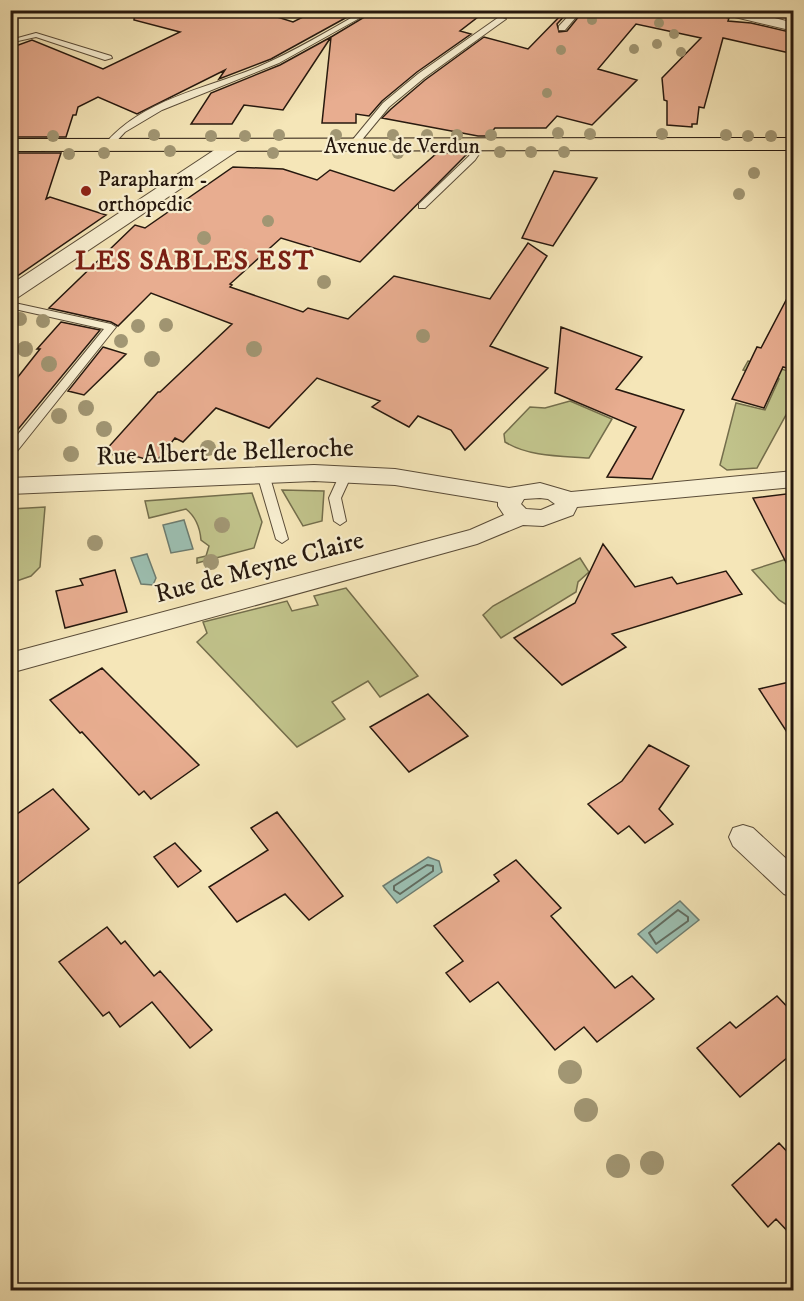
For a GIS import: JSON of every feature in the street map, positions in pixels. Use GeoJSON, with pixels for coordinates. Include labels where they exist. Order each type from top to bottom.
{"type":"FeatureCollection","features":[{"type":"Feature","properties":{"kind":"main road","name":"Avenue de Verdun"},"geometry":{"type":"LineString","coordinates":[[10,145],[794,144]]}},
{"type":"Feature","properties":{"kind":"street"},"geometry":{"type":"LineString","coordinates":[[723,10],[794,27]]}},
{"type":"Feature","properties":{"kind":"street"},"geometry":{"type":"LineString","coordinates":[[10,294],[234,145]]}},
{"type":"Feature","properties":{"kind":"street","name":"Rue Albert de Belleroche"},"geometry":{"type":"LineString","coordinates":[[10,486],[139,482],[285,472],[346,474],[395,477],[516,507]]}},
{"type":"Feature","properties":{"kind":"street","name":"Rue de Meyne Claire"},"geometry":{"type":"LineString","coordinates":[[11,661],[477,536],[516,507],[543,518],[565,509],[567,500],[794,479]]}},
{"type":"Feature","properties":{"kind":"street"},"geometry":{"type":"LineString","coordinates":[[743,837],[794,885]]}},
{"type":"Feature","properties":{"kind":"lane"},"geometry":{"type":"LineString","coordinates":[[108,145],[120,130],[182,98],[262,69],[371,10]]}},
{"type":"Feature","properties":{"kind":"lane"},"geometry":{"type":"LineString","coordinates":[[561,28],[579,10]]}},
{"type":"Feature","properties":{"kind":"lane"},"geometry":{"type":"LineString","coordinates":[[353,145],[386,105],[421,76],[502,19]]}},
{"type":"Feature","properties":{"kind":"lane"},"geometry":{"type":"LineString","coordinates":[[18,39],[36,35],[108,58]]}},
{"type":"Feature","properties":{"kind":"lane"},"geometry":{"type":"LineString","coordinates":[[422,206],[472,158],[481,145]]}},
{"type":"Feature","properties":{"kind":"lane"},"geometry":{"type":"LineString","coordinates":[[10,305],[111,327],[10,452]]}},
{"type":"Feature","properties":{"kind":"lane"},"geometry":{"type":"LineString","coordinates":[[263,474],[282,539]]}},
{"type":"Feature","properties":{"kind":"lane"},"geometry":{"type":"LineString","coordinates":[[340,521],[335,498],[346,474]]}},
{"type":"Feature","properties":{"kind":"green space"},"geometry":{"type":"Polygon","coordinates":[[[748,361],[793,372],[793,402],[757,468],[727,470],[720,465],[736,403],[765,410],[779,379],[743,370],[748,361]]]}},
{"type":"Feature","properties":{"kind":"green space"},"geometry":{"type":"Polygon","coordinates":[[[570,401],[612,419],[589,458],[524,451],[505,442],[504,434],[530,407],[545,408],[570,401]]]}},
{"type":"Feature","properties":{"kind":"green space"},"geometry":{"type":"Polygon","coordinates":[[[282,490],[324,491],[322,521],[303,526],[282,490]]]}},
{"type":"Feature","properties":{"kind":"green space"},"geometry":{"type":"Polygon","coordinates":[[[252,493],[262,522],[254,548],[197,563],[197,558],[206,556],[209,546],[201,540],[195,519],[186,509],[149,518],[145,501],[252,493]]]}},
{"type":"Feature","properties":{"kind":"green space"},"geometry":{"type":"Polygon","coordinates":[[[45,507],[40,567],[31,576],[11,583],[11,509],[45,507]]]}},
{"type":"Feature","properties":{"kind":"green space"},"geometry":{"type":"Polygon","coordinates":[[[793,557],[793,609],[779,600],[752,570],[793,557]]]}},
{"type":"Feature","properties":{"kind":"green space"},"geometry":{"type":"Polygon","coordinates":[[[580,558],[589,572],[578,582],[576,592],[501,638],[483,615],[493,606],[580,558]]]}},
{"type":"Feature","properties":{"kind":"green space"},"geometry":{"type":"Polygon","coordinates":[[[346,588],[418,676],[380,697],[368,681],[332,702],[345,719],[297,747],[197,642],[207,633],[203,622],[287,601],[292,611],[318,605],[314,596],[346,588]]]}},
{"type":"Feature","properties":{"kind":"water"},"geometry":{"type":"Polygon","coordinates":[[[184,520],[193,549],[171,553],[163,525],[184,520]]]}},
{"type":"Feature","properties":{"kind":"water"},"geometry":{"type":"Polygon","coordinates":[[[147,554],[156,578],[153,585],[141,584],[131,558],[147,554]]]}},
{"type":"Feature","properties":{"kind":"water"},"geometry":{"type":"Polygon","coordinates":[[[428,857],[439,861],[442,872],[397,903],[383,886],[428,857]]]}},
{"type":"Feature","properties":{"kind":"water"},"geometry":{"type":"Polygon","coordinates":[[[680,901],[699,920],[657,953],[638,934],[680,901]]]}},
{"type":"Feature","properties":{"kind":"building"},"geometry":{"type":"Polygon","coordinates":[[[135,10],[255,10],[293,22],[317,10],[360,10],[271,59],[219,79],[225,70],[137,114],[98,97],[78,107],[66,137],[10,137],[10,48],[32,40],[103,69],[180,32],[134,20],[135,10]]]}},
{"type":"Feature","properties":{"kind":"building"},"geometry":{"type":"Polygon","coordinates":[[[376,10],[487,10],[460,31],[471,34],[417,72],[382,101],[369,116],[356,114],[356,123],[322,123],[331,37],[376,10]]]}},
{"type":"Feature","properties":{"kind":"building"},"geometry":{"type":"Polygon","coordinates":[[[566,10],[570,10],[557,24],[559,32],[567,31],[584,10],[627,17],[628,10],[713,10],[717,15],[729,18],[728,21],[751,23],[794,33],[794,54],[723,38],[704,108],[699,107],[697,124],[692,124],[692,127],[667,125],[667,101],[664,100],[662,78],[701,38],[636,24],[598,69],[637,80],[592,125],[557,116],[546,128],[495,128],[488,136],[478,136],[382,118],[425,80],[484,37],[528,49],[566,10]]]}},
{"type":"Feature","properties":{"kind":"building"},"geometry":{"type":"Polygon","coordinates":[[[331,37],[283,110],[244,105],[232,124],[191,124],[211,93],[280,65],[331,37]]]}},
{"type":"Feature","properties":{"kind":"building"},"geometry":{"type":"Polygon","coordinates":[[[10,153],[61,153],[46,199],[50,197],[106,215],[10,281],[10,153]]]}},
{"type":"Feature","properties":{"kind":"building"},"geometry":{"type":"Polygon","coordinates":[[[437,153],[464,153],[466,155],[360,262],[281,238],[230,284],[232,285],[230,287],[303,312],[308,308],[348,319],[394,276],[490,299],[528,243],[547,256],[490,346],[548,368],[465,450],[451,430],[418,416],[409,427],[372,407],[380,401],[317,378],[269,428],[216,408],[183,442],[175,438],[156,462],[135,456],[132,460],[104,452],[158,392],[232,324],[151,293],[118,326],[111,322],[49,308],[135,225],[145,228],[233,167],[283,169],[317,180],[330,170],[394,191],[437,153]]]}},
{"type":"Feature","properties":{"kind":"building"},"geometry":{"type":"Polygon","coordinates":[[[554,171],[597,178],[553,246],[522,238],[554,171]]]}},
{"type":"Feature","properties":{"kind":"building"},"geometry":{"type":"Polygon","coordinates":[[[794,285],[794,370],[783,367],[764,408],[732,399],[757,347],[761,348],[794,285]]]}},
{"type":"Feature","properties":{"kind":"building"},"geometry":{"type":"Polygon","coordinates":[[[61,322],[100,330],[10,439],[10,387],[40,349],[37,349],[61,322]]]}},
{"type":"Feature","properties":{"kind":"building"},"geometry":{"type":"Polygon","coordinates":[[[561,327],[642,357],[616,389],[684,410],[652,479],[607,477],[636,427],[555,393],[561,327]]]}},
{"type":"Feature","properties":{"kind":"building"},"geometry":{"type":"Polygon","coordinates":[[[103,347],[126,354],[84,395],[68,391],[103,347]]]}},
{"type":"Feature","properties":{"kind":"building"},"geometry":{"type":"Polygon","coordinates":[[[794,493],[794,578],[753,498],[794,493]]]}},
{"type":"Feature","properties":{"kind":"building"},"geometry":{"type":"Polygon","coordinates":[[[603,544],[635,587],[672,577],[677,584],[726,571],[742,594],[612,634],[626,647],[562,685],[514,638],[575,603],[603,544]]]}},
{"type":"Feature","properties":{"kind":"building"},"geometry":{"type":"Polygon","coordinates":[[[115,570],[127,612],[65,628],[56,591],[83,585],[80,579],[115,570]]]}},
{"type":"Feature","properties":{"kind":"building"},"geometry":{"type":"Polygon","coordinates":[[[102,668],[199,765],[151,799],[144,791],[139,795],[50,700],[102,668]]]}},
{"type":"Feature","properties":{"kind":"building"},"geometry":{"type":"Polygon","coordinates":[[[794,681],[794,743],[759,689],[794,681]]]}},
{"type":"Feature","properties":{"kind":"building"},"geometry":{"type":"Polygon","coordinates":[[[428,694],[468,736],[409,772],[370,727],[428,694]]]}},
{"type":"Feature","properties":{"kind":"building"},"geometry":{"type":"Polygon","coordinates":[[[649,745],[689,766],[659,809],[673,824],[645,843],[629,826],[618,834],[588,804],[622,781],[649,745]]]}},
{"type":"Feature","properties":{"kind":"building"},"geometry":{"type":"Polygon","coordinates":[[[53,789],[89,829],[10,890],[10,819],[53,789]]]}},
{"type":"Feature","properties":{"kind":"building"},"geometry":{"type":"Polygon","coordinates":[[[277,812],[343,896],[309,920],[285,894],[237,922],[209,887],[268,850],[251,828],[277,812]]]}},
{"type":"Feature","properties":{"kind":"building"},"geometry":{"type":"Polygon","coordinates":[[[175,843],[201,871],[178,887],[154,857],[175,843]]]}},
{"type":"Feature","properties":{"kind":"building"},"geometry":{"type":"Polygon","coordinates":[[[516,860],[561,908],[551,916],[615,988],[632,976],[654,999],[597,1042],[584,1027],[555,1050],[498,982],[470,1002],[446,973],[463,961],[434,926],[499,881],[494,875],[516,860]]]}},
{"type":"Feature","properties":{"kind":"building"},"geometry":{"type":"Polygon","coordinates":[[[107,927],[121,944],[125,941],[154,976],[160,971],[212,1030],[190,1048],[152,1002],[120,1027],[109,1012],[103,1016],[59,962],[107,927]]]}},
{"type":"Feature","properties":{"kind":"building"},"geometry":{"type":"Polygon","coordinates":[[[777,996],[794,1014],[794,1052],[740,1097],[697,1048],[730,1022],[736,1028],[777,996]]]}},
{"type":"Feature","properties":{"kind":"building"},"geometry":{"type":"Polygon","coordinates":[[[779,1143],[794,1159],[794,1238],[776,1219],[768,1227],[732,1185],[779,1143]]]}},
{"type":"Feature","properties":{"kind":"place","name":"Parapharm - orthopedic"},"geometry":{"type":"Point","coordinates":[86,191]}},
{"type":"Feature","properties":{"kind":"district","name":"LES SABLES EST"},"geometry":{"type":"Point","coordinates":[195,260]}}]}
